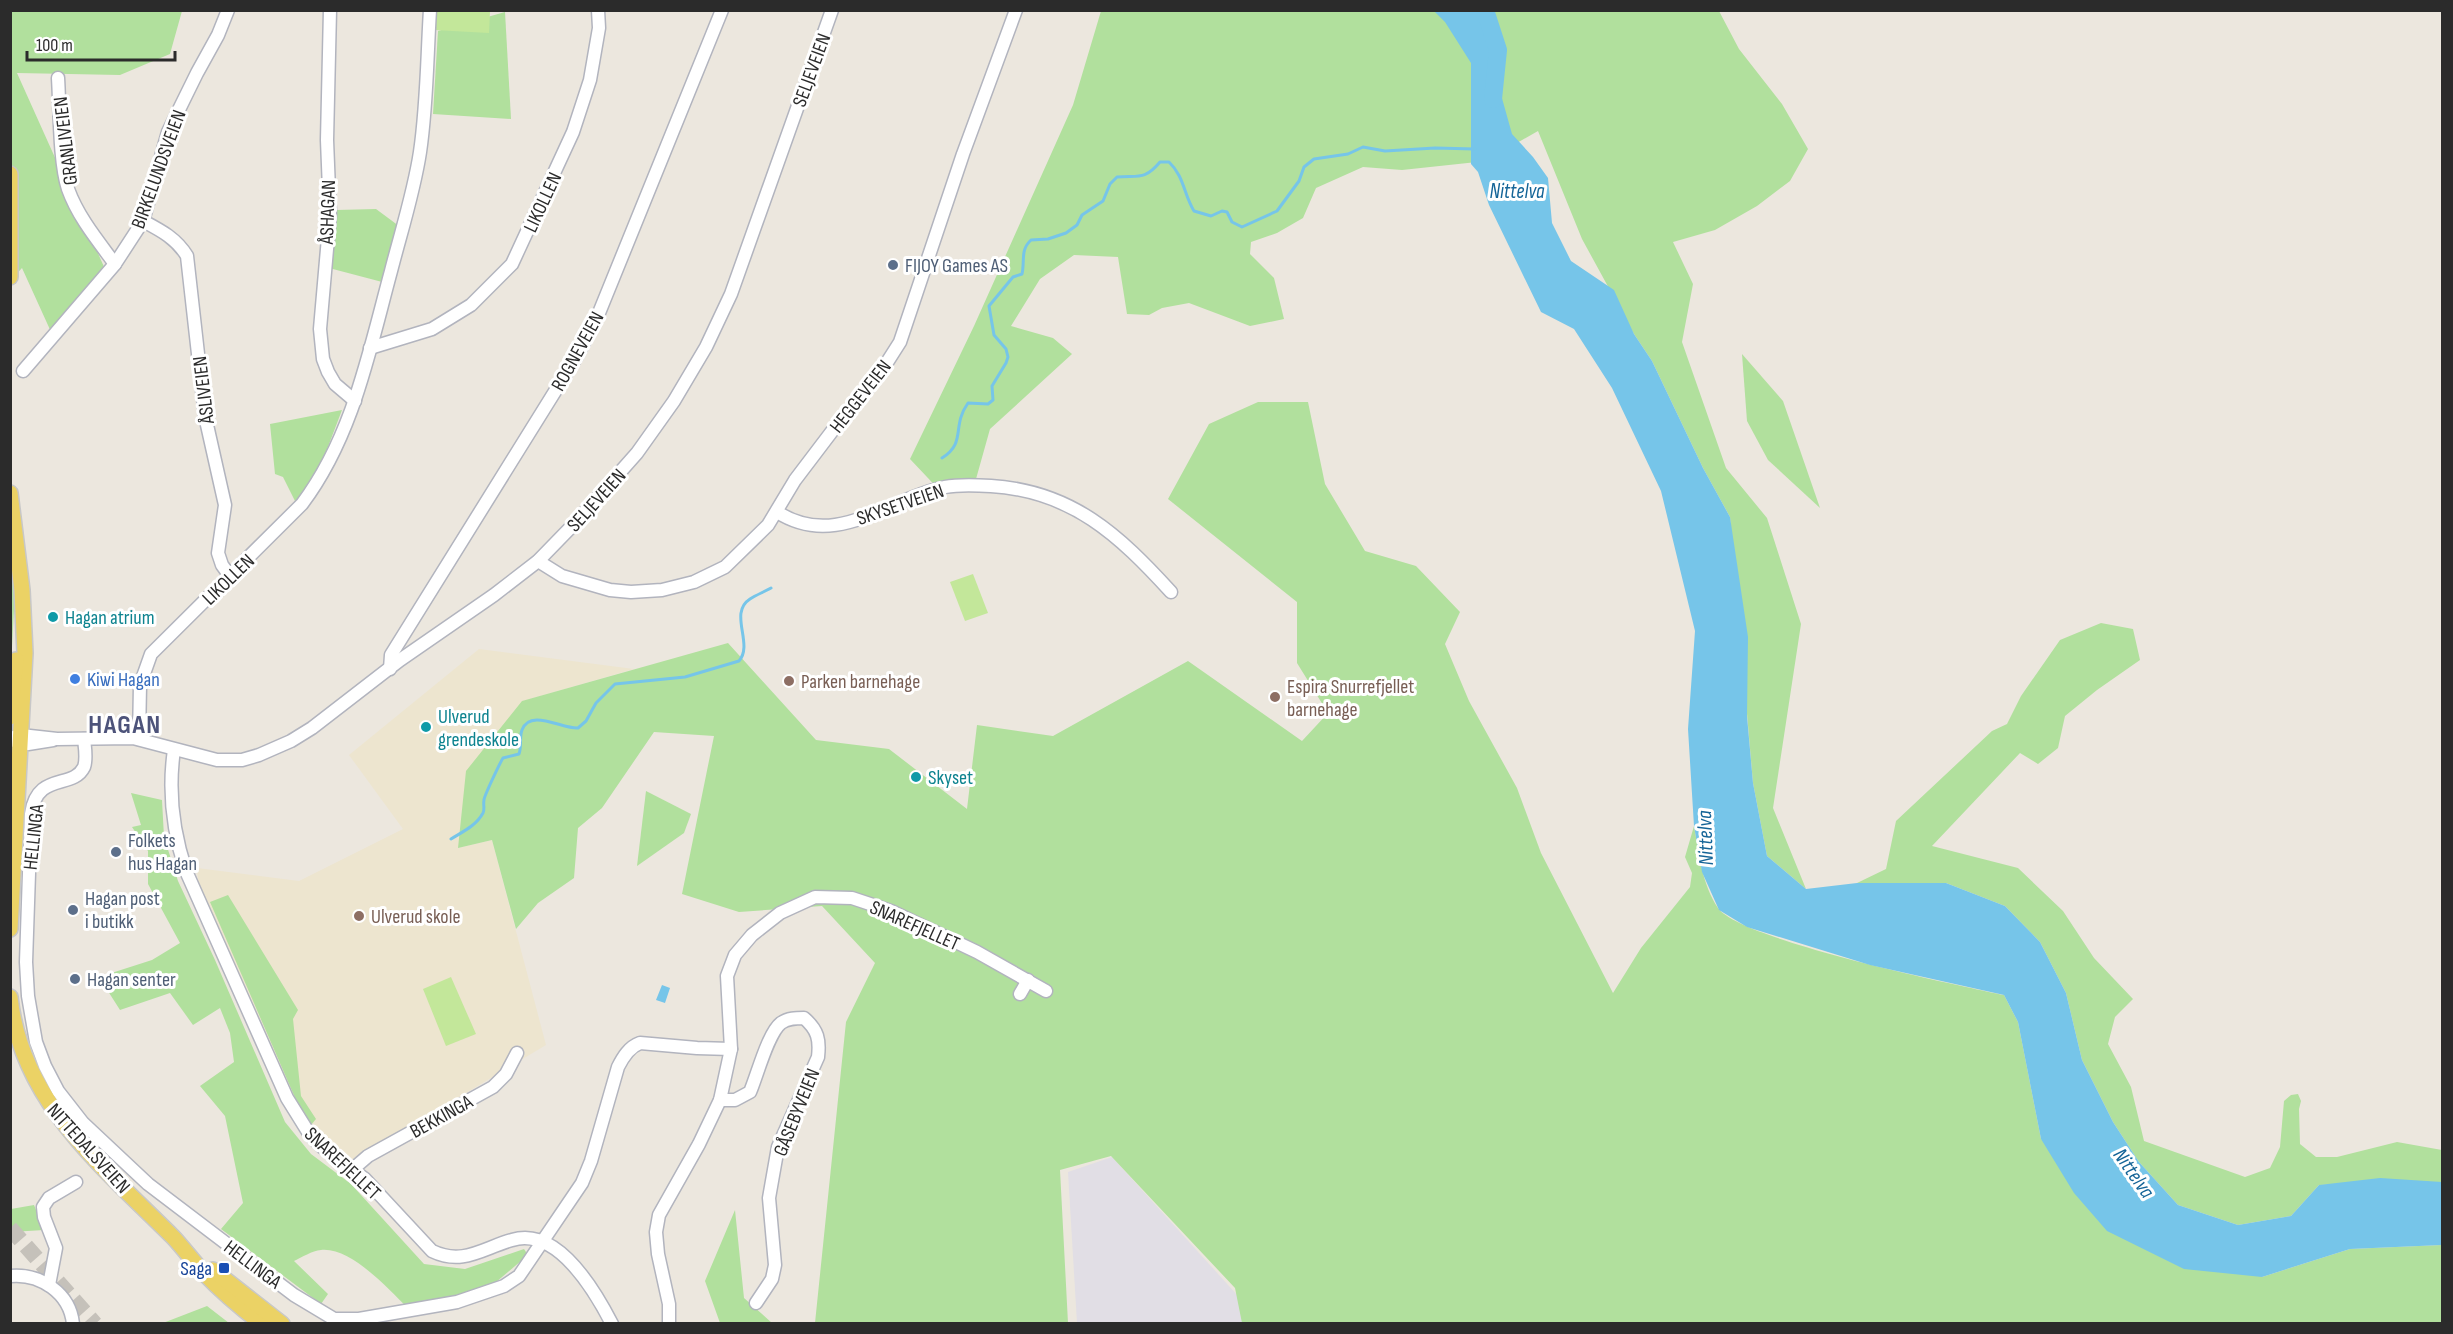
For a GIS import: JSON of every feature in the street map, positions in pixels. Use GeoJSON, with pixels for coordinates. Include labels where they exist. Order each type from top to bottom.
{"type":"FeatureCollection","features":[{"type":"Feature","properties":{"kind":"main road"},"geometry":{"type":"LineString","coordinates":[[10,174],[10,277]]}},
{"type":"Feature","properties":{"kind":"main road"},"geometry":{"type":"LineString","coordinates":[[10,493],[22,590],[25,653],[16,739],[17,822],[12,834],[10,929]]}},
{"type":"Feature","properties":{"kind":"main road"},"geometry":{"type":"LineString","coordinates":[[10,717],[15,666],[24,628]]}},
{"type":"Feature","properties":{"kind":"main road","name":"NITTEDALSVEIEN"},"geometry":{"type":"LineString","coordinates":[[10,998],[25,1057],[37,1084],[57,1115],[83,1147],[184,1248],[212,1281],[262,1323]]}},
{"type":"Feature","properties":{"kind":"main road","name":"NITTEDALSVEIEN"},"geometry":{"type":"LineString","coordinates":[[184,1248],[282,1323]]}},
{"type":"Feature","properties":{"kind":"street","name":"BIRKELUNDSVEIEN"},"geometry":{"type":"LineString","coordinates":[[23,371],[115,264],[142,221],[168,132],[218,35],[228,10]]}},
{"type":"Feature","properties":{"kind":"street","name":"ÅSHAGAN"},"geometry":{"type":"LineString","coordinates":[[330,10],[327,140],[330,215],[320,329],[323,359],[328,372],[335,384],[355,401]]}},
{"type":"Feature","properties":{"kind":"street","name":"LIKOLLEN"},"geometry":{"type":"LineString","coordinates":[[139,739],[140,685],[151,654],[291,516],[314,488],[336,453],[355,401],[417,169],[422,131],[430,10]]}},
{"type":"Feature","properties":{"kind":"street","name":"LIKOLLEN"},"geometry":{"type":"LineString","coordinates":[[370,348],[432,329],[471,304],[512,264],[573,132],[590,80],[599,28],[598,10]]}},
{"type":"Feature","properties":{"kind":"street","name":"ROGNEVEIEN"},"geometry":{"type":"LineString","coordinates":[[390,669],[391,655],[577,356],[599,313],[722,10]]}},
{"type":"Feature","properties":{"kind":"street","name":"SELJEVEIEN"},"geometry":{"type":"LineString","coordinates":[[139,739],[206,759],[226,761],[242,760],[269,752],[312,728],[494,595],[538,561],[575,523],[638,453],[674,401],[706,347],[731,294],[832,10]]}},
{"type":"Feature","properties":{"kind":"street","name":"HEGGEVEIEN"},"geometry":{"type":"LineString","coordinates":[[538,561],[562,576],[610,590],[642,592],[674,588],[701,579],[725,567],[752,543],[777,512],[795,480],[879,375],[900,342],[963,154],[1016,10]]}},
{"type":"Feature","properties":{"kind":"street","name":"GRANLIVEIEN"},"geometry":{"type":"LineString","coordinates":[[58,78],[64,168],[68,188],[93,234],[115,264]]}},
{"type":"Feature","properties":{"kind":"street","name":"ÅSLIVEIEN"},"geometry":{"type":"LineString","coordinates":[[142,221],[167,234],[182,247],[189,262],[205,416],[225,505],[218,553],[222,565],[230,576]]}},
{"type":"Feature","properties":{"kind":"street","name":"SKYSETVEIEN"},"geometry":{"type":"LineString","coordinates":[[777,512],[794,522],[823,528],[852,521],[943,488],[976,485],[1024,491],[1066,504],[1106,528],[1136,553],[1171,592]]}},
{"type":"Feature","properties":{"kind":"street"},"geometry":{"type":"LineString","coordinates":[[16,739],[42,744],[57,739],[139,739]]}},
{"type":"Feature","properties":{"kind":"street","name":"HELLINGA"},"geometry":{"type":"LineString","coordinates":[[84,739],[85,760],[82,771],[46,787],[36,796],[32,807],[26,972],[32,1023],[40,1054],[58,1090],[83,1123],[148,1184],[294,1295],[334,1319],[359,1319],[457,1302],[494,1290],[519,1276],[582,1184],[591,1161],[618,1067],[631,1049],[637,1044],[645,1043],[731,1049]]}},
{"type":"Feature","properties":{"kind":"street","name":"SNAREFJELLET"},"geometry":{"type":"LineString","coordinates":[[174,750],[172,807],[178,844],[190,882],[293,1111],[301,1123],[322,1147],[353,1169],[426,1247],[437,1254],[451,1257],[470,1256],[521,1238],[541,1243],[560,1254],[579,1271],[594,1290],[612,1323]]}},
{"type":"Feature","properties":{"kind":"street","name":"SNAREFJELLET"},"geometry":{"type":"LineString","coordinates":[[669,1323],[669,1304],[658,1254],[656,1232],[659,1215],[699,1144],[720,1100],[731,1049],[727,976],[735,955],[752,934],[780,913],[815,897],[852,898],[891,911],[977,952],[1046,991]]}},
{"type":"Feature","properties":{"kind":"street"},"geometry":{"type":"LineString","coordinates":[[1020,994],[1028,980]]}},
{"type":"Feature","properties":{"kind":"street","name":"GÅSEBYVEIEN"},"geometry":{"type":"LineString","coordinates":[[720,1100],[735,1100],[750,1092],[771,1037],[779,1024],[795,1018],[804,1018],[813,1026],[818,1033],[818,1057],[778,1147],[769,1198],[776,1264],[772,1279],[756,1303]]}},
{"type":"Feature","properties":{"kind":"street","name":"BEKKINGA"},"geometry":{"type":"LineString","coordinates":[[353,1169],[376,1151],[493,1087],[506,1074],[517,1053]]}},
{"type":"Feature","properties":{"kind":"street"},"geometry":{"type":"LineString","coordinates":[[50,1285],[56,1248],[44,1217],[43,1207],[49,1198],[76,1182]]}},
{"type":"Feature","properties":{"kind":"street"},"geometry":{"type":"LineString","coordinates":[[10,1276],[34,1278],[50,1285],[66,1302],[73,1323]]}},
{"type":"Feature","properties":{"kind":"shaded area","name":"Ulverud skole"},"geometry":{"type":"Polygon","coordinates":[[[479,649],[634,669],[523,701],[458,848],[492,840],[546,1045],[351,1162],[300,1120],[200,903],[197,868],[299,881],[403,829],[349,755],[479,649]]]}},
{"type":"Feature","properties":{"kind":"shaded area"},"geometry":{"type":"Polygon","coordinates":[[[1112,1157],[1238,1296],[1244,1323],[1077,1323],[1068,1172],[1112,1157]]]}},
{"type":"Feature","properties":{"kind":"green space"},"geometry":{"type":"Polygon","coordinates":[[[10,11],[182,11],[170,54],[120,75],[17,73],[105,269],[52,334],[22,268],[11,280],[10,11]]]}},
{"type":"Feature","properties":{"kind":"green space"},"geometry":{"type":"Polygon","coordinates":[[[435,11],[490,11],[489,33],[434,30],[435,11]]]}},
{"type":"Feature","properties":{"kind":"green space"},"geometry":{"type":"Polygon","coordinates":[[[1101,11],[1719,11],[1739,49],[1782,104],[1808,149],[1790,181],[1757,206],[1715,230],[1673,242],[1693,284],[1682,342],[1726,468],[1767,518],[1801,624],[1773,808],[1806,889],[1767,856],[1753,783],[1730,517],[1703,468],[1652,361],[1634,334],[1582,239],[1538,131],[1503,151],[1477,162],[1402,170],[1363,167],[1316,188],[1303,218],[1277,233],[1251,242],[1250,254],[1274,278],[1284,319],[1250,326],[1189,303],[1162,308],[1149,315],[1127,314],[1118,257],[1074,255],[1040,279],[1011,326],[1053,338],[1072,354],[990,429],[976,479],[944,495],[910,459],[974,326],[1073,105],[1101,11]]]}},
{"type":"Feature","properties":{"kind":"green space"},"geometry":{"type":"Polygon","coordinates":[[[505,12],[511,119],[433,114],[438,31],[505,12]]]}},
{"type":"Feature","properties":{"kind":"green space"},"geometry":{"type":"Polygon","coordinates":[[[376,209],[403,229],[386,283],[329,268],[336,210],[376,209]]]}},
{"type":"Feature","properties":{"kind":"green space"},"geometry":{"type":"Polygon","coordinates":[[[1742,354],[1783,401],[1820,508],[1768,460],[1747,421],[1742,354]]]}},
{"type":"Feature","properties":{"kind":"green space"},"geometry":{"type":"Polygon","coordinates":[[[1258,402],[1308,402],[1325,484],[1365,551],[1416,566],[1460,612],[1445,644],[1469,701],[1517,788],[1541,853],[1613,993],[1641,948],[1690,887],[1692,873],[1685,857],[1694,826],[1708,889],[1718,908],[1735,921],[1765,934],[1852,960],[2004,995],[2018,1022],[2041,1139],[2262,1277],[2350,1249],[2442,1245],[2442,1323],[1242,1323],[1235,1288],[1111,1156],[1060,1170],[1068,1323],[815,1323],[846,1022],[875,963],[822,906],[739,912],[682,894],[714,736],[654,732],[602,808],[578,828],[574,878],[538,903],[516,929],[492,840],[458,848],[466,771],[522,701],[728,643],[816,740],[889,749],[967,809],[977,725],[1053,736],[1188,661],[1302,741],[1328,713],[1297,663],[1297,602],[1168,499],[1209,424],[1258,402]]]}},
{"type":"Feature","properties":{"kind":"green space"},"geometry":{"type":"Polygon","coordinates":[[[342,410],[318,473],[296,503],[283,477],[275,474],[270,424],[342,410]]]}},
{"type":"Feature","properties":{"kind":"green space"},"geometry":{"type":"Polygon","coordinates":[[[10,547],[15,590],[11,667],[10,667],[10,547]]]}},
{"type":"Feature","properties":{"kind":"green space"},"geometry":{"type":"Polygon","coordinates":[[[973,574],[988,613],[965,621],[950,582],[973,574]]]}},
{"type":"Feature","properties":{"kind":"green space"},"geometry":{"type":"Polygon","coordinates":[[[2101,623],[2133,629],[2140,660],[2065,716],[2058,748],[2038,764],[2020,753],[1932,846],[2018,868],[2063,911],[2094,958],[2133,999],[2115,1017],[2108,1044],[2131,1087],[2144,1141],[2245,1177],[2270,1168],[2280,1147],[2284,1101],[2291,1095],[2298,1094],[2301,1101],[2299,1109],[2300,1144],[2316,1157],[2337,1157],[2397,1142],[2442,1150],[2442,1182],[2319,1185],[2291,1216],[2238,1225],[2178,1205],[2139,1162],[2113,1122],[2082,1060],[2066,993],[2040,942],[2005,906],[1946,883],[1857,883],[1886,869],[1896,821],[1992,731],[2007,724],[2021,696],[2060,640],[2101,623]]]}},
{"type":"Feature","properties":{"kind":"green space"},"geometry":{"type":"Polygon","coordinates":[[[646,791],[691,814],[684,833],[637,866],[646,791]]]}},
{"type":"Feature","properties":{"kind":"green space"},"geometry":{"type":"Polygon","coordinates":[[[131,793],[162,800],[164,837],[178,881],[285,1122],[311,1154],[351,1184],[424,1264],[465,1269],[524,1249],[528,1255],[495,1283],[450,1299],[407,1307],[368,1270],[356,1262],[344,1255],[321,1250],[294,1261],[328,1294],[321,1304],[221,1229],[243,1203],[225,1116],[200,1086],[234,1062],[230,1033],[220,1008],[193,1025],[170,993],[120,1010],[99,977],[152,960],[180,943],[148,884],[148,851],[132,827],[141,825],[131,793]]]}},
{"type":"Feature","properties":{"kind":"green space"},"geometry":{"type":"Polygon","coordinates":[[[228,895],[298,1010],[293,1019],[301,1096],[316,1119],[311,1125],[303,1116],[210,902],[228,895]]]}},
{"type":"Feature","properties":{"kind":"green space"},"geometry":{"type":"Polygon","coordinates":[[[451,977],[476,1034],[446,1046],[423,989],[451,977]]]}},
{"type":"Feature","properties":{"kind":"green space"},"geometry":{"type":"Polygon","coordinates":[[[34,1205],[44,1230],[11,1232],[11,1209],[34,1205]]]}},
{"type":"Feature","properties":{"kind":"green space"},"geometry":{"type":"Polygon","coordinates":[[[735,1210],[744,1298],[772,1323],[720,1323],[705,1281],[735,1210]]]}},
{"type":"Feature","properties":{"kind":"green space"},"geometry":{"type":"Polygon","coordinates":[[[207,1306],[229,1323],[163,1323],[207,1306]]]}},
{"type":"Feature","properties":{"kind":"water"},"geometry":{"type":"Polygon","coordinates":[[[1434,11],[1493,11],[1493,66],[1512,134],[1548,178],[1552,223],[1571,261],[1614,290],[1634,334],[1652,361],[1703,468],[1730,517],[1748,637],[1747,716],[1753,783],[1767,856],[1806,889],[1857,883],[1946,883],[2005,906],[2040,942],[2066,993],[2082,1060],[2113,1122],[2139,1162],[2178,1205],[2238,1225],[2291,1216],[2319,1185],[2380,1178],[2442,1182],[2442,1245],[2350,1249],[2262,1277],[2184,1269],[2107,1231],[2074,1193],[2041,1139],[2018,1022],[2004,995],[1870,965],[1747,927],[1719,910],[1702,872],[1694,826],[1688,729],[1695,631],[1661,491],[1612,388],[1574,329],[1541,312],[1489,205],[1478,172],[1471,164],[1471,63],[1445,22],[1434,11]]]}},
{"type":"Feature","properties":{"kind":"water"},"geometry":{"type":"Polygon","coordinates":[[[662,985],[670,988],[665,1003],[656,1000],[662,985]]]}},
{"type":"Feature","properties":{"kind":"waterway","name":"Nittelva"},"geometry":{"type":"LineString","coordinates":[[1485,10],[1498,50],[1493,99]]}},
{"type":"Feature","properties":{"kind":"waterway"},"geometry":{"type":"LineString","coordinates":[[942,458],[950,452],[957,440],[960,419],[968,403],[988,404],[993,400],[992,386],[1008,357],[1006,349],[994,335],[989,306],[1013,277],[1022,274],[1025,248],[1031,240],[1048,239],[1066,233],[1077,225],[1082,215],[1103,201],[1110,184],[1117,177],[1145,175],[1160,162],[1169,162],[1178,173],[1194,211],[1211,216],[1222,211],[1227,212],[1232,222],[1242,227],[1277,211],[1299,181],[1304,167],[1314,159],[1348,154],[1363,147],[1385,151],[1435,148],[1475,149]]}},
{"type":"Feature","properties":{"kind":"waterway"},"geometry":{"type":"LineString","coordinates":[[451,839],[480,818],[484,811],[485,797],[503,758],[519,754],[521,733],[526,724],[539,720],[578,728],[586,721],[596,703],[615,684],[685,677],[739,661],[744,646],[741,620],[744,605],[750,599],[771,588]]}},
{"type":"Feature","properties":{"kind":"tunnel"},"geometry":{"type":"LineString","coordinates":[[10,1228],[95,1324]]}},
{"type":"Feature","properties":{"kind":"place","name":"FIJOY Games AS"},"geometry":{"type":"Point","coordinates":[893,265]}},
{"type":"Feature","properties":{"kind":"place","name":"Hagan atrium"},"geometry":{"type":"Point","coordinates":[53,617]}},
{"type":"Feature","properties":{"kind":"place","name":"Kiwi Hagan"},"geometry":{"type":"Point","coordinates":[75,679]}},
{"type":"Feature","properties":{"kind":"place","name":"Parken barnehage"},"geometry":{"type":"Point","coordinates":[789,681]}},
{"type":"Feature","properties":{"kind":"place","name":"Espira Snurrefjellet barnehage"},"geometry":{"type":"Point","coordinates":[1275,697]}},
{"type":"Feature","properties":{"kind":"place","name":"Ulverud grendeskole"},"geometry":{"type":"Point","coordinates":[426,727]}},
{"type":"Feature","properties":{"kind":"place","name":"Skyset"},"geometry":{"type":"Point","coordinates":[916,777]}},
{"type":"Feature","properties":{"kind":"place","name":"Folkets hus Hagan"},"geometry":{"type":"Point","coordinates":[116,852]}},
{"type":"Feature","properties":{"kind":"place","name":"Hagan post i butikk"},"geometry":{"type":"Point","coordinates":[73,910]}},
{"type":"Feature","properties":{"kind":"place","name":"Ulverud skole"},"geometry":{"type":"Point","coordinates":[359,916]}},
{"type":"Feature","properties":{"kind":"place","name":"Hagan senter"},"geometry":{"type":"Point","coordinates":[75,979]}},
{"type":"Feature","properties":{"kind":"place","name":"Saga"},"geometry":{"type":"Point","coordinates":[224,1268]}},
{"type":"Feature","properties":{"kind":"district","name":"HAGAN"},"geometry":{"type":"Point","coordinates":[125,724]}}]}
